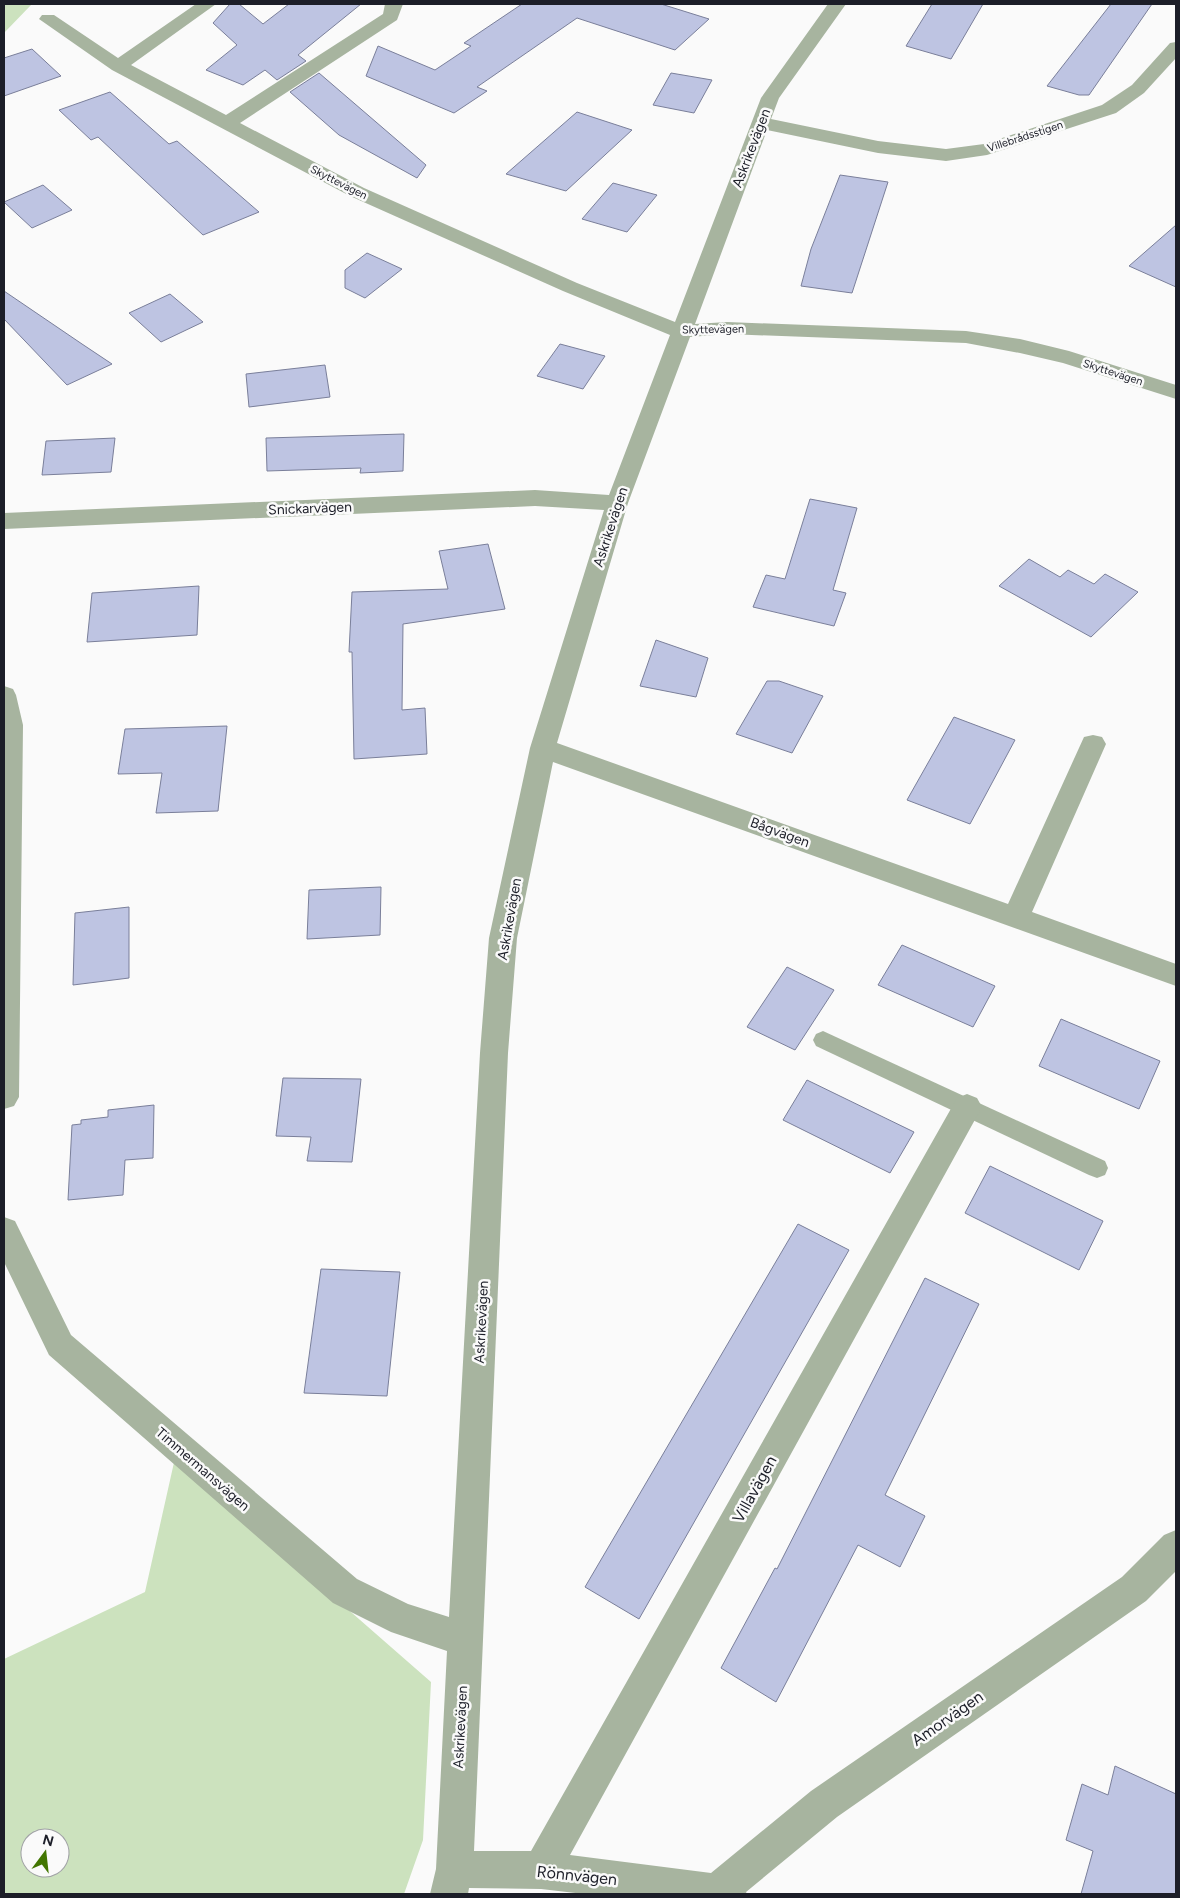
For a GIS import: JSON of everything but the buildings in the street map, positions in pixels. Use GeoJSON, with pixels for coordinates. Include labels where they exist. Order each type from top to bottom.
{"type":"FeatureCollection","features":[{"type":"Feature","properties":{"kind":"street"},"geometry":{"type":"LineString","coordinates":[[118,66],[207,4]]}},
{"type":"Feature","properties":{"kind":"street"},"geometry":{"type":"LineString","coordinates":[[227,123],[391,16],[394,4]]}},
{"type":"Feature","properties":{"kind":"street","name":"Askrikevägen"},"geometry":{"type":"LineString","coordinates":[[452,1882],[494,1053],[503,938],[543,748],[616,503],[770,98],[837,4]]}},
{"type":"Feature","properties":{"kind":"street","name":"Skyttevägen"},"geometry":{"type":"LineString","coordinates":[[48,19],[118,66],[357,192],[570,287],[680,331],[727,328],[966,337],[1020,346],[1068,358],[1176,392]]}},
{"type":"Feature","properties":{"kind":"street","name":"Villebrådsstigen"},"geometry":{"type":"LineString","coordinates":[[761,123],[888,148],[946,155],[987,149],[1109,109],[1138,89],[1176,47]]}},
{"type":"Feature","properties":{"kind":"street","name":"Snickarvägen"},"geometry":{"type":"LineString","coordinates":[[4,521],[535,498],[616,503]]}},
{"type":"Feature","properties":{"kind":"street"},"geometry":{"type":"LineString","coordinates":[[4,695],[10,726],[4,1098]]}},
{"type":"Feature","properties":{"kind":"street"},"geometry":{"type":"LineString","coordinates":[[1016,918],[1093,744]]}},
{"type":"Feature","properties":{"kind":"street","name":"Bågvägen"},"geometry":{"type":"LineString","coordinates":[[543,748],[1176,975]]}},
{"type":"Feature","properties":{"kind":"street","name":"Villavägen"},"geometry":{"type":"LineString","coordinates":[[541,1870],[968,1108]]}},
{"type":"Feature","properties":{"kind":"street","name":"Timmermansvägen"},"geometry":{"type":"LineString","coordinates":[[4,1231],[60,1345],[345,1590],[404,1620],[464,1639]]}},
{"type":"Feature","properties":{"kind":"street","name":"Amorvägen"},"geometry":{"type":"LineString","coordinates":[[723,1893],[824,1804],[1134,1590],[1176,1547]]}},
{"type":"Feature","properties":{"kind":"street","name":"Rönnvägen"},"geometry":{"type":"LineString","coordinates":[[452,1882],[541,1870],[723,1893]]}},
{"type":"Feature","properties":{"kind":"lane"},"geometry":{"type":"LineString","coordinates":[[823,1040],[1097,1168]]}},
{"type":"Feature","properties":{"kind":"green space"},"geometry":{"type":"Polygon","coordinates":[[[4,4],[32,4],[4,33],[4,4]]]}},
{"type":"Feature","properties":{"kind":"green space"},"geometry":{"type":"Polygon","coordinates":[[[175,1458],[431,1682],[423,1840],[404,1894],[4,1894],[4,1659],[145,1592],[175,1458]]]}}]}
